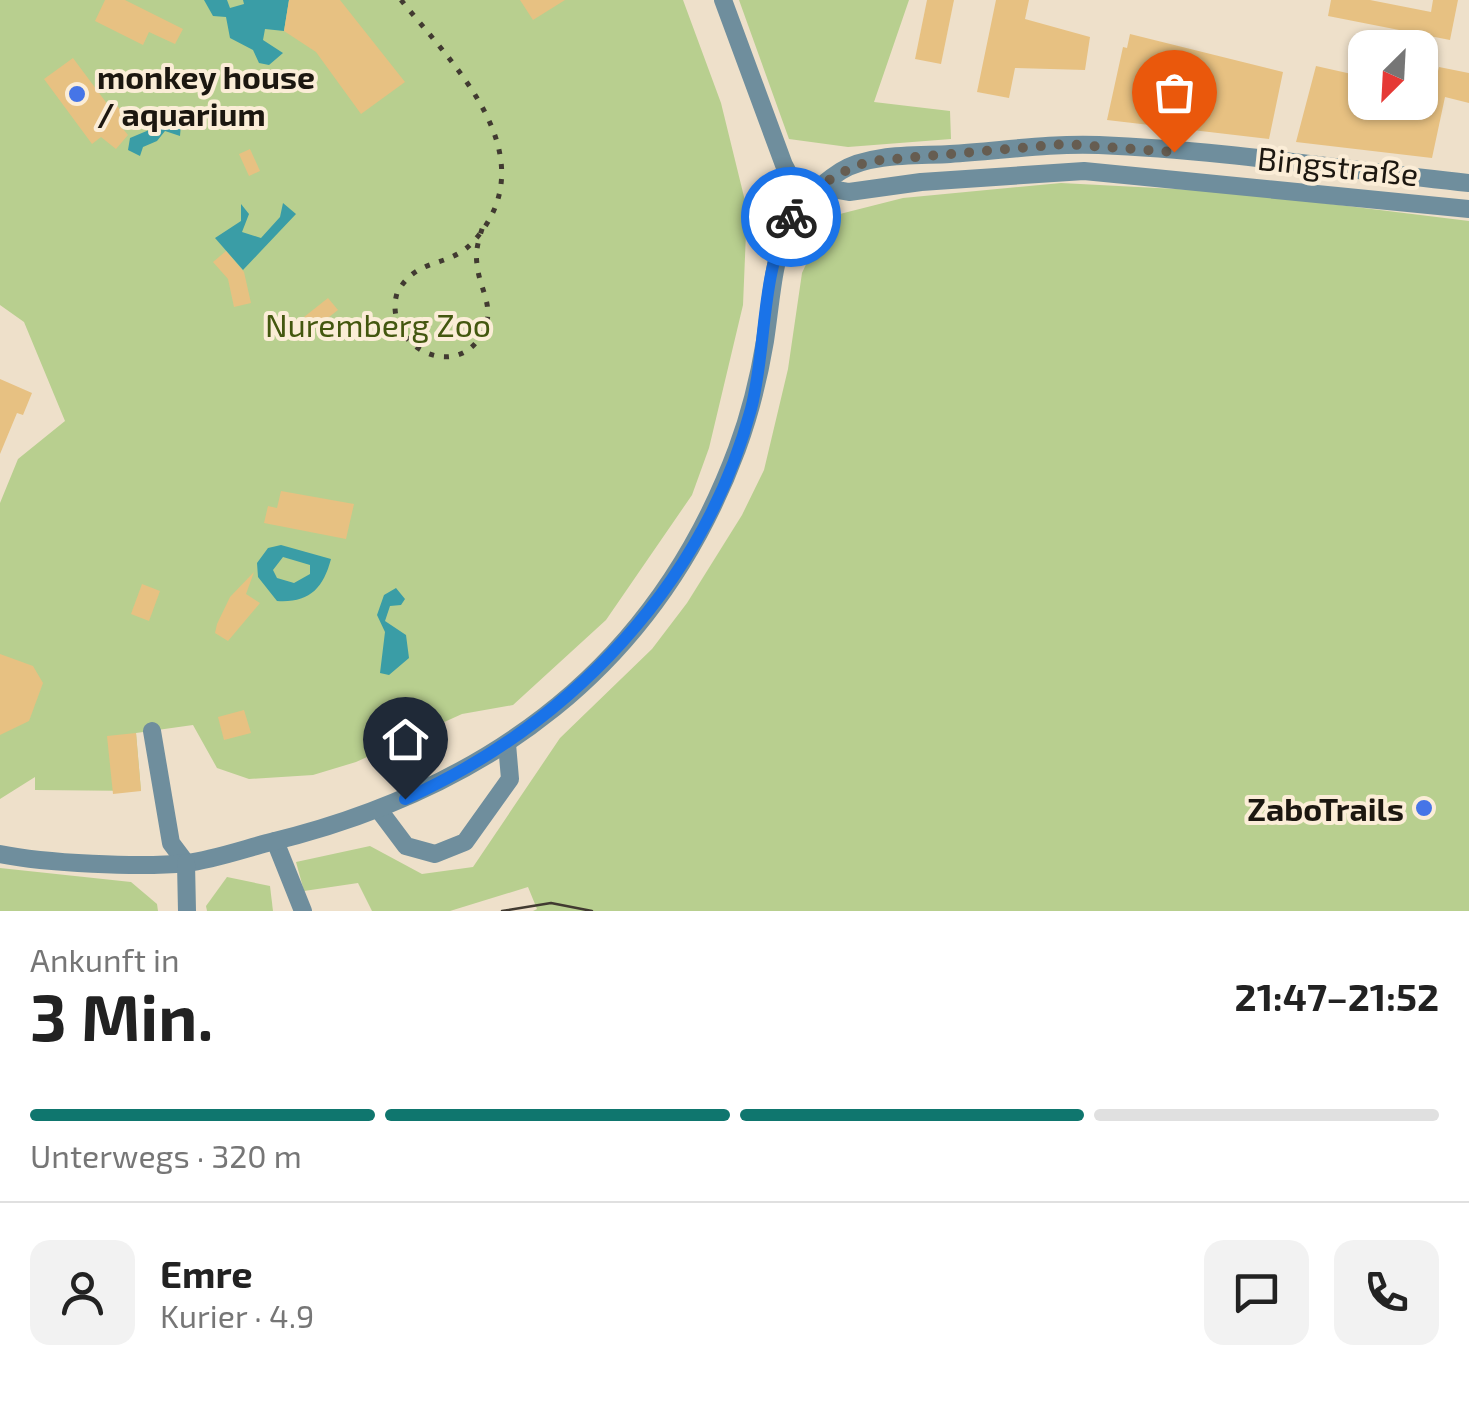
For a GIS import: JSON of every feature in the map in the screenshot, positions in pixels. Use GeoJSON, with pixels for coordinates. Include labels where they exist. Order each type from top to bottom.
{"type":"FeatureCollection","features":[{"type":"Feature","properties":{"kind":"street"},"geometry":{"type":"LineString","coordinates":[[0,854],[31,860],[186,863],[334,828],[465,770],[507,744],[566,699],[619,646],[656,601],[694,541],[747,420],[763,352],[777,254],[786,226],[803,201],[784,165],[723,0]]}},
{"type":"Feature","properties":{"kind":"street","name":"Bingstraße"},"geometry":{"type":"LineString","coordinates":[[803,201],[843,169],[871,161],[1099,145],[1469,183]]}},
{"type":"Feature","properties":{"kind":"street"},"geometry":{"type":"LineString","coordinates":[[960,153],[962,179]]}},
{"type":"Feature","properties":{"kind":"street","name":"Bingstraße"},"geometry":{"type":"LineString","coordinates":[[821,188],[849,192],[962,179],[1106,172],[1469,209]]}},
{"type":"Feature","properties":{"kind":"street"},"geometry":{"type":"LineString","coordinates":[[152,731],[171,843],[186,863],[187,911]]}},
{"type":"Feature","properties":{"kind":"street"},"geometry":{"type":"LineString","coordinates":[[380,810],[406,846],[435,854],[465,842],[510,779],[507,744]]}},
{"type":"Feature","properties":{"kind":"street"},"geometry":{"type":"LineString","coordinates":[[274,842],[302,911]]}},
{"type":"Feature","properties":{"kind":"green space","name":"Nuremberg Zoo"},"geometry":{"type":"Polygon","coordinates":[[[0,0],[683,0],[721,103],[747,209],[743,305],[709,448],[692,495],[606,620],[513,705],[462,714],[356,762],[313,775],[249,779],[217,768],[193,725],[136,733],[141,791],[35,790],[35,777],[0,799],[0,503],[18,459],[65,421],[24,322],[0,305],[0,0]]]}},
{"type":"Feature","properties":{"kind":"green space"},"geometry":{"type":"Polygon","coordinates":[[[739,0],[909,0],[874,102],[950,111],[951,139],[848,147],[789,139],[739,0]]]}},
{"type":"Feature","properties":{"kind":"green space"},"geometry":{"type":"Polygon","coordinates":[[[1061,183],[1234,192],[1469,221],[1469,911],[533,911],[537,909],[528,887],[450,911],[372,911],[358,883],[304,891],[296,862],[370,846],[422,874],[473,867],[560,738],[652,649],[687,603],[742,515],[764,470],[788,369],[802,273],[828,217],[903,198],[1061,183]]]}},
{"type":"Feature","properties":{"kind":"green space"},"geometry":{"type":"Polygon","coordinates":[[[0,868],[131,882],[157,904],[158,911],[0,911],[0,868]]]}},
{"type":"Feature","properties":{"kind":"green space"},"geometry":{"type":"Polygon","coordinates":[[[227,877],[270,886],[273,911],[207,911],[206,906],[227,877]]]}},
{"type":"Feature","properties":{"kind":"water"},"geometry":{"type":"Polygon","coordinates":[[[204,0],[227,0],[230,8],[244,4],[243,0],[289,0],[284,31],[265,29],[263,40],[283,53],[269,65],[259,63],[253,50],[230,38],[226,17],[213,16],[204,0]]]}},
{"type":"Feature","properties":{"kind":"water"},"geometry":{"type":"Polygon","coordinates":[[[163,112],[181,124],[180,136],[165,131],[157,141],[143,147],[140,156],[128,150],[130,138],[149,130],[163,112]]]}},
{"type":"Feature","properties":{"kind":"water"},"geometry":{"type":"Polygon","coordinates":[[[283,203],[296,214],[243,270],[215,238],[241,221],[241,204],[249,214],[242,232],[261,238],[280,217],[283,203]]]}},
{"type":"Feature","properties":{"kind":"water"},"geometry":{"type":"Polygon","coordinates":[[[281,545],[331,559],[313,592],[298,600],[277,601],[258,577],[257,563],[268,548],[281,545]],[[283,557],[273,570],[277,578],[294,583],[310,574],[310,565],[283,557]]]}},
{"type":"Feature","properties":{"kind":"water"},"geometry":{"type":"Polygon","coordinates":[[[396,588],[405,599],[401,605],[390,606],[385,621],[406,635],[409,658],[389,675],[380,673],[385,632],[377,615],[384,595],[396,588]]]}},
{"type":"Feature","properties":{"kind":"building"},"geometry":{"type":"Polygon","coordinates":[[[105,0],[125,0],[183,29],[175,44],[149,32],[143,45],[95,21],[105,0]]]}},
{"type":"Feature","properties":{"kind":"building"},"geometry":{"type":"Polygon","coordinates":[[[289,0],[340,0],[405,82],[361,114],[316,52],[284,31],[289,0]]]}},
{"type":"Feature","properties":{"kind":"building"},"geometry":{"type":"Polygon","coordinates":[[[520,0],[565,0],[533,20],[520,0]]]}},
{"type":"Feature","properties":{"kind":"building"},"geometry":{"type":"Polygon","coordinates":[[[927,0],[954,0],[941,64],[915,59],[927,0]]]}},
{"type":"Feature","properties":{"kind":"building"},"geometry":{"type":"Polygon","coordinates":[[[996,0],[1029,0],[1025,19],[1090,37],[1085,70],[1015,68],[1009,98],[977,92],[996,0]]]}},
{"type":"Feature","properties":{"kind":"building"},"geometry":{"type":"Polygon","coordinates":[[[1331,0],[1370,0],[1431,12],[1433,0],[1458,0],[1450,40],[1438,38],[1438,30],[1399,30],[1328,16],[1331,0]]]}},
{"type":"Feature","properties":{"kind":"building"},"geometry":{"type":"Polygon","coordinates":[[[1130,34],[1283,72],[1269,139],[1107,120],[1123,47],[1127,48],[1130,34]]]}},
{"type":"Feature","properties":{"kind":"building","name":"monkey house / aquarium"},"geometry":{"type":"Polygon","coordinates":[[[73,58],[108,105],[114,101],[126,118],[119,124],[128,135],[116,149],[101,137],[92,144],[44,79],[73,58]]]}},
{"type":"Feature","properties":{"kind":"building"},"geometry":{"type":"Polygon","coordinates":[[[1316,66],[1348,73],[1348,120],[1438,120],[1439,67],[1469,73],[1469,103],[1445,97],[1432,158],[1296,142],[1316,66]]]}},
{"type":"Feature","properties":{"kind":"building"},"geometry":{"type":"Polygon","coordinates":[[[250,149],[260,171],[249,176],[239,154],[250,149]]]}},
{"type":"Feature","properties":{"kind":"building"},"geometry":{"type":"Polygon","coordinates":[[[226,251],[244,272],[251,303],[234,307],[228,279],[213,262],[226,251]]]}},
{"type":"Feature","properties":{"kind":"building"},"geometry":{"type":"Polygon","coordinates":[[[328,298],[338,310],[314,329],[304,317],[328,298]]]}},
{"type":"Feature","properties":{"kind":"building"},"geometry":{"type":"Polygon","coordinates":[[[0,379],[32,393],[23,415],[17,413],[0,454],[0,379]]]}},
{"type":"Feature","properties":{"kind":"building"},"geometry":{"type":"Polygon","coordinates":[[[281,491],[354,504],[346,539],[264,523],[268,506],[277,508],[281,491]]]}},
{"type":"Feature","properties":{"kind":"building"},"geometry":{"type":"Polygon","coordinates":[[[254,572],[246,594],[260,603],[228,641],[215,633],[217,624],[230,597],[254,572]]]}},
{"type":"Feature","properties":{"kind":"building"},"geometry":{"type":"Polygon","coordinates":[[[142,584],[160,591],[149,621],[131,614],[142,584]]]}},
{"type":"Feature","properties":{"kind":"building"},"geometry":{"type":"Polygon","coordinates":[[[0,654],[33,666],[43,683],[29,721],[0,735],[0,654]]]}},
{"type":"Feature","properties":{"kind":"building"},"geometry":{"type":"Polygon","coordinates":[[[244,710],[251,733],[224,740],[218,717],[244,710]]]}},
{"type":"Feature","properties":{"kind":"building"},"geometry":{"type":"Polygon","coordinates":[[[136,733],[141,791],[113,794],[107,736],[136,733]]]}},
{"type":"Feature","properties":{"kind":"tram line"},"geometry":{"type":"LineString","coordinates":[[502,911],[551,903],[592,911]]}},
{"type":"Feature","properties":{"kind":"railway"},"geometry":{"type":"LineString","coordinates":[[401,0],[445,53],[486,114],[498,145],[502,178],[494,211],[472,243],[453,257],[414,273],[397,293],[395,312],[400,329],[425,352],[456,355],[471,347],[483,332],[488,314],[477,259],[478,245],[480,235],[482,231],[483,226]]}},
{"type":"Feature","properties":{"kind":"way so far"},"geometry":{"type":"LineString","coordinates":[[791,217],[803,201],[843,169],[871,161],[1065,144],[1174,152]]}},
{"type":"Feature","properties":{"kind":"place","name":"monkey house / aquarium"},"geometry":{"type":"Point","coordinates":[77,94]}},
{"type":"Feature","properties":{"kind":"place","name":"ZaboTrails"},"geometry":{"type":"Point","coordinates":[1424,808]}},
{"type":"Feature","properties":{"kind":"route"},"geometry":{"type":"LineString","coordinates":[[405,799],[487,758],[566,699],[626,638],[674,574],[709,513],[744,430],[763,352],[777,254],[791,217]]}}]}
